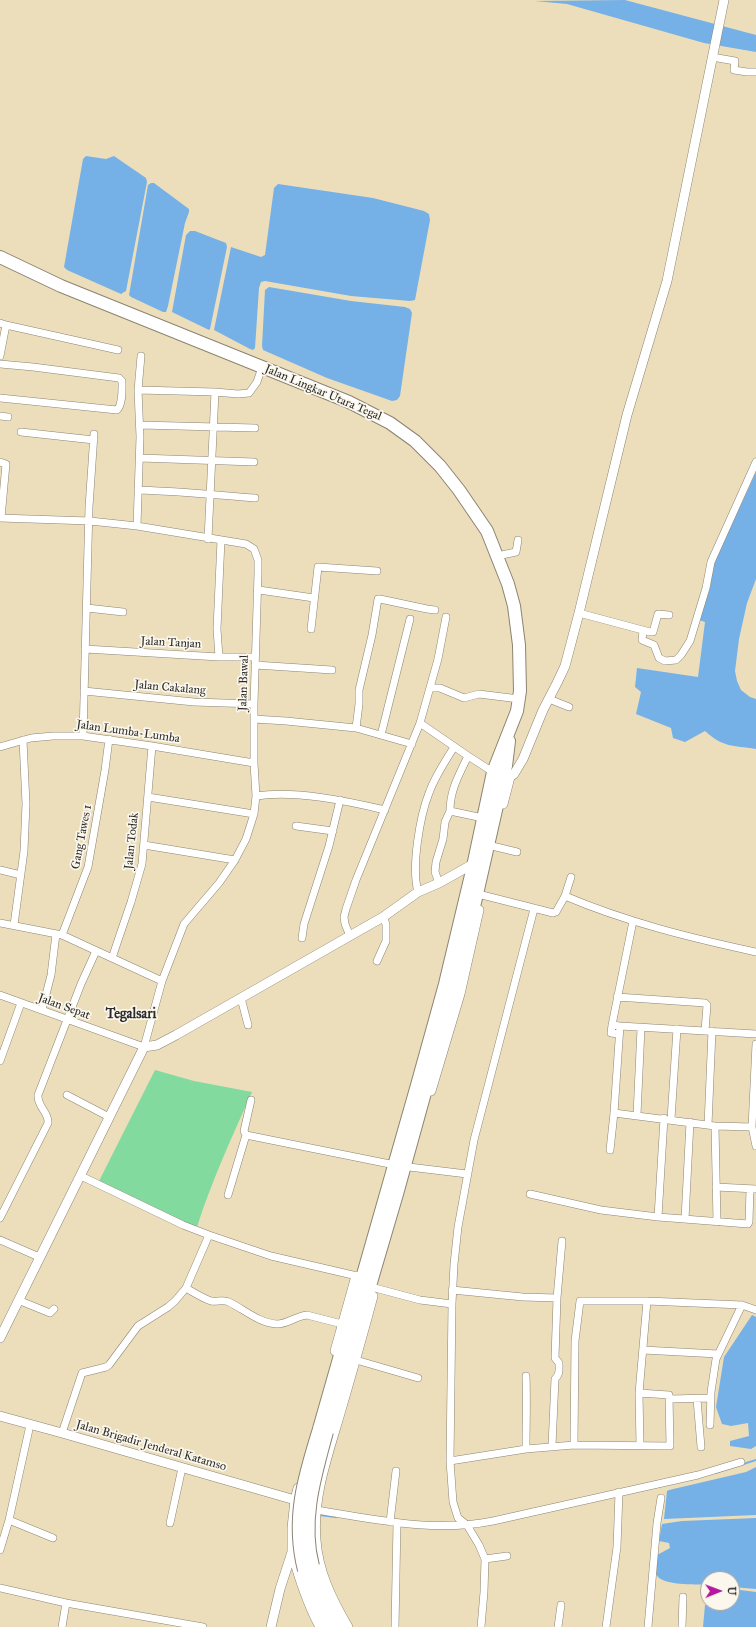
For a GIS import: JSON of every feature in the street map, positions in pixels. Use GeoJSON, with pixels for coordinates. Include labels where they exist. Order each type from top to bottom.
{"type":"FeatureCollection","features":[{"type":"Feature","properties":{"kind":"highway","name":"Jalan Lingkar Utara Tegal"},"geometry":{"type":"LineString","coordinates":[[0,257],[61,286],[371,412],[401,430],[415,441],[440,466],[459,490],[487,531],[508,584],[514,606],[519,645],[520,670],[518,699],[517,711],[510,728],[509,744],[502,775]]}},
{"type":"Feature","properties":{"kind":"highway"},"geometry":{"type":"LineString","coordinates":[[323,1430],[445,984],[471,865],[483,818],[502,775]]}},
{"type":"Feature","properties":{"kind":"highway"},"geometry":{"type":"LineString","coordinates":[[339,1627],[308,1568],[299,1544],[300,1503],[303,1484],[323,1430],[397,1194],[472,919],[502,775]]}},
{"type":"Feature","properties":{"kind":"highway"},"geometry":{"type":"LineString","coordinates":[[308,1568],[312,1595],[328,1627]]}},
{"type":"Feature","properties":{"kind":"street"},"geometry":{"type":"LineString","coordinates":[[420,723],[468,756],[502,775],[514,774],[523,759],[543,710],[565,666],[627,416],[667,281],[724,0]]}},
{"type":"Feature","properties":{"kind":"street"},"geometry":{"type":"LineString","coordinates":[[713,53],[735,61],[734,70],[756,72]]}},
{"type":"Feature","properties":{"kind":"street"},"geometry":{"type":"LineString","coordinates":[[0,356],[3,324],[118,350]]}},
{"type":"Feature","properties":{"kind":"street"},"geometry":{"type":"LineString","coordinates":[[137,526],[140,458],[138,390],[141,356]]}},
{"type":"Feature","properties":{"kind":"street"},"geometry":{"type":"LineString","coordinates":[[0,364],[119,378],[122,381],[122,384],[120,406],[115,410],[0,398]]}},
{"type":"Feature","properties":{"kind":"street"},"geometry":{"type":"LineString","coordinates":[[138,390],[249,393],[257,382],[262,367]]}},
{"type":"Feature","properties":{"kind":"street"},"geometry":{"type":"LineString","coordinates":[[209,536],[215,392]]}},
{"type":"Feature","properties":{"kind":"street"},"geometry":{"type":"LineString","coordinates":[[0,416],[8,417]]}},
{"type":"Feature","properties":{"kind":"street"},"geometry":{"type":"LineString","coordinates":[[140,425],[255,428]]}},
{"type":"Feature","properties":{"kind":"street"},"geometry":{"type":"LineString","coordinates":[[21,432],[94,437],[89,507],[90,519],[83,736]]}},
{"type":"Feature","properties":{"kind":"street"},"geometry":{"type":"LineString","coordinates":[[140,458],[254,462]]}},
{"type":"Feature","properties":{"kind":"street"},"geometry":{"type":"LineString","coordinates":[[0,462],[6,464],[0,518]]}},
{"type":"Feature","properties":{"kind":"street"},"geometry":{"type":"LineString","coordinates":[[643,631],[642,640],[654,645],[659,658],[665,661],[676,660],[687,647],[706,588],[711,562],[756,462]]}},
{"type":"Feature","properties":{"kind":"street"},"geometry":{"type":"LineString","coordinates":[[138,490],[187,492],[255,498]]}},
{"type":"Feature","properties":{"kind":"street","name":"Jalan Bawal"},"geometry":{"type":"LineString","coordinates":[[0,518],[90,519],[209,536],[221,540],[246,544],[254,549],[258,560],[259,590],[254,704],[254,763],[256,796],[251,828],[235,860],[184,924],[162,981],[144,1047]]}},
{"type":"Feature","properties":{"kind":"street"},"geometry":{"type":"LineString","coordinates":[[219,657],[217,629],[221,540]]}},
{"type":"Feature","properties":{"kind":"street"},"geometry":{"type":"LineString","coordinates":[[495,552],[516,552],[518,540]]}},
{"type":"Feature","properties":{"kind":"street"},"geometry":{"type":"LineString","coordinates":[[311,629],[318,567],[377,571]]}},
{"type":"Feature","properties":{"kind":"street"},"geometry":{"type":"LineString","coordinates":[[259,590],[314,598]]}},
{"type":"Feature","properties":{"kind":"street"},"geometry":{"type":"LineString","coordinates":[[356,728],[359,690],[372,635],[378,599],[436,610]]}},
{"type":"Feature","properties":{"kind":"street"},"geometry":{"type":"LineString","coordinates":[[87,608],[123,612]]}},
{"type":"Feature","properties":{"kind":"street"},"geometry":{"type":"LineString","coordinates":[[579,614],[652,632],[658,614],[669,616]]}},
{"type":"Feature","properties":{"kind":"street"},"geometry":{"type":"LineString","coordinates":[[350,936],[345,924],[344,917],[346,909],[356,880],[420,723],[438,659],[446,617]]}},
{"type":"Feature","properties":{"kind":"street"},"geometry":{"type":"LineString","coordinates":[[381,735],[410,619]]}},
{"type":"Feature","properties":{"kind":"street","name":"Jalan Tanjan"},"geometry":{"type":"LineString","coordinates":[[85,649],[219,657],[255,656]]}},
{"type":"Feature","properties":{"kind":"street"},"geometry":{"type":"LineString","coordinates":[[255,665],[332,670]]}},
{"type":"Feature","properties":{"kind":"street"},"geometry":{"type":"LineString","coordinates":[[430,688],[440,688],[464,698],[479,694],[490,697],[518,699]]}},
{"type":"Feature","properties":{"kind":"street","name":"Jalan Cakalang"},"geometry":{"type":"LineString","coordinates":[[84,691],[194,702],[254,704]]}},
{"type":"Feature","properties":{"kind":"street"},"geometry":{"type":"LineString","coordinates":[[549,700],[569,707]]}},
{"type":"Feature","properties":{"kind":"street"},"geometry":{"type":"LineString","coordinates":[[254,719],[356,728],[412,744]]}},
{"type":"Feature","properties":{"kind":"street","name":"Jalan Lumba-Lumba"},"geometry":{"type":"LineString","coordinates":[[0,747],[23,740],[53,736],[83,736],[254,763]]}},
{"type":"Feature","properties":{"kind":"street","name":"Gang Tawes 1"},"geometry":{"type":"LineString","coordinates":[[42,1010],[59,935],[88,867],[109,739]]}},
{"type":"Feature","properties":{"kind":"street"},"geometry":{"type":"LineString","coordinates":[[14,925],[24,851],[26,804],[23,740]]}},
{"type":"Feature","properties":{"kind":"street","name":"Jalan Todak"},"geometry":{"type":"LineString","coordinates":[[112,958],[139,876],[144,845],[152,746]]}},
{"type":"Feature","properties":{"kind":"street"},"geometry":{"type":"LineString","coordinates":[[418,892],[416,886],[415,869],[425,806],[436,777],[454,747]]}},
{"type":"Feature","properties":{"kind":"street"},"geometry":{"type":"LineString","coordinates":[[439,883],[435,872],[436,862],[443,839],[445,822],[450,811],[450,802],[454,784],[468,756]]}},
{"type":"Feature","properties":{"kind":"street"},"geometry":{"type":"LineString","coordinates":[[348,1627],[323,1575],[316,1539],[316,1510],[326,1460],[356,1360],[409,1167],[460,994],[492,846],[502,775]]}},
{"type":"Feature","properties":{"kind":"street"},"geometry":{"type":"LineString","coordinates":[[256,796],[289,795],[340,800],[385,810]]}},
{"type":"Feature","properties":{"kind":"street"},"geometry":{"type":"LineString","coordinates":[[148,797],[254,814]]}},
{"type":"Feature","properties":{"kind":"street"},"geometry":{"type":"LineString","coordinates":[[302,938],[304,924],[333,831],[340,800]]}},
{"type":"Feature","properties":{"kind":"street"},"geometry":{"type":"LineString","coordinates":[[450,811],[483,818]]}},
{"type":"Feature","properties":{"kind":"street"},"geometry":{"type":"LineString","coordinates":[[296,826],[333,831]]}},
{"type":"Feature","properties":{"kind":"street"},"geometry":{"type":"LineString","coordinates":[[144,845],[235,860]]}},
{"type":"Feature","properties":{"kind":"street"},"geometry":{"type":"LineString","coordinates":[[492,846],[517,852]]}},
{"type":"Feature","properties":{"kind":"street"},"geometry":{"type":"LineString","coordinates":[[0,1338],[3,1324],[18,1300],[144,1047],[157,1045],[350,936],[418,892],[439,883],[471,865]]}},
{"type":"Feature","properties":{"kind":"street"},"geometry":{"type":"LineString","coordinates":[[320,1627],[299,1577],[292,1552],[292,1528],[295,1500],[342,1324],[390,1164],[471,865]]}},
{"type":"Feature","properties":{"kind":"street"},"geometry":{"type":"LineString","coordinates":[[0,870],[21,875]]}},
{"type":"Feature","properties":{"kind":"street"},"geometry":{"type":"LineString","coordinates":[[482,895],[550,913],[556,912],[565,896],[571,877]]}},
{"type":"Feature","properties":{"kind":"street"},"geometry":{"type":"LineString","coordinates":[[565,896],[633,921],[756,952]]}},
{"type":"Feature","properties":{"kind":"street"},"geometry":{"type":"LineString","coordinates":[[481,1627],[485,1559],[483,1552],[469,1528],[458,1518],[453,1502],[450,1461],[452,1290],[458,1227],[474,1140],[534,909]]}},
{"type":"Feature","properties":{"kind":"street"},"geometry":{"type":"LineString","coordinates":[[377,961],[386,941],[386,924],[383,916]]}},
{"type":"Feature","properties":{"kind":"street"},"geometry":{"type":"LineString","coordinates":[[633,921],[612,1025],[620,1030],[641,1028],[677,1029],[756,1034]]}},
{"type":"Feature","properties":{"kind":"street"},"geometry":{"type":"LineString","coordinates":[[0,923],[59,935],[162,981]]}},
{"type":"Feature","properties":{"kind":"street"},"geometry":{"type":"LineString","coordinates":[[0,1218],[48,1123],[48,1118],[40,1107],[38,1095],[81,984],[96,951]]}},
{"type":"Feature","properties":{"kind":"street","name":"Jalan Sepat"},"geometry":{"type":"LineString","coordinates":[[0,995],[144,1047]]}},
{"type":"Feature","properties":{"kind":"street"},"geometry":{"type":"LineString","coordinates":[[617,997],[707,1004],[711,1125],[717,1222]]}},
{"type":"Feature","properties":{"kind":"street"},"geometry":{"type":"LineString","coordinates":[[241,998],[248,1025]]}},
{"type":"Feature","properties":{"kind":"street"},"geometry":{"type":"LineString","coordinates":[[0,1061],[21,1003]]}},
{"type":"Feature","properties":{"kind":"street"},"geometry":{"type":"LineString","coordinates":[[637,1115],[641,1028]]}},
{"type":"Feature","properties":{"kind":"street"},"geometry":{"type":"LineString","coordinates":[[671,1119],[677,1029]]}},
{"type":"Feature","properties":{"kind":"street"},"geometry":{"type":"LineString","coordinates":[[610,1150],[620,1030]]}},
{"type":"Feature","properties":{"kind":"street"},"geometry":{"type":"LineString","coordinates":[[756,1044],[752,1127],[756,1146]]}},
{"type":"Feature","properties":{"kind":"street"},"geometry":{"type":"LineString","coordinates":[[67,1095],[109,1117]]}},
{"type":"Feature","properties":{"kind":"street"},"geometry":{"type":"LineString","coordinates":[[228,1195],[246,1135],[244,1131],[251,1100]]}},
{"type":"Feature","properties":{"kind":"street"},"geometry":{"type":"LineString","coordinates":[[614,1113],[711,1125],[752,1127]]}},
{"type":"Feature","properties":{"kind":"street"},"geometry":{"type":"LineString","coordinates":[[658,1217],[664,1118]]}},
{"type":"Feature","properties":{"kind":"street"},"geometry":{"type":"LineString","coordinates":[[685,1219],[690,1122]]}},
{"type":"Feature","properties":{"kind":"street"},"geometry":{"type":"LineString","coordinates":[[246,1135],[390,1164]]}},
{"type":"Feature","properties":{"kind":"street"},"geometry":{"type":"LineString","coordinates":[[409,1167],[467,1174]]}},
{"type":"Feature","properties":{"kind":"street"},"geometry":{"type":"LineString","coordinates":[[81,1176],[183,1225],[209,1235],[271,1256],[357,1276]]}},
{"type":"Feature","properties":{"kind":"street"},"geometry":{"type":"LineString","coordinates":[[530,1194],[601,1210],[658,1217],[749,1223],[753,1189],[716,1187]]}},
{"type":"Feature","properties":{"kind":"street"},"geometry":{"type":"LineString","coordinates":[[62,1433],[82,1373],[106,1367],[138,1326],[168,1307],[186,1288],[209,1235]]}},
{"type":"Feature","properties":{"kind":"street"},"geometry":{"type":"LineString","coordinates":[[0,1240],[39,1257]]}},
{"type":"Feature","properties":{"kind":"street"},"geometry":{"type":"LineString","coordinates":[[552,1446],[555,1379],[559,1374],[559,1363],[555,1358],[557,1298],[562,1241]]}},
{"type":"Feature","properties":{"kind":"street"},"geometry":{"type":"LineString","coordinates":[[186,1288],[210,1301],[230,1302],[257,1318],[272,1324],[288,1322],[307,1315],[342,1324]]}},
{"type":"Feature","properties":{"kind":"street"},"geometry":{"type":"LineString","coordinates":[[375,1288],[420,1300],[452,1304]]}},
{"type":"Feature","properties":{"kind":"street"},"geometry":{"type":"LineString","coordinates":[[452,1290],[523,1297],[557,1298]]}},
{"type":"Feature","properties":{"kind":"street"},"geometry":{"type":"LineString","coordinates":[[18,1300],[48,1312],[52,1313],[54,1309]]}},
{"type":"Feature","properties":{"kind":"street"},"geometry":{"type":"LineString","coordinates":[[574,1444],[575,1342],[580,1301],[647,1301],[742,1305],[756,1310]]}},
{"type":"Feature","properties":{"kind":"street"},"geometry":{"type":"LineString","coordinates":[[640,1446],[639,1393],[647,1301]]}},
{"type":"Feature","properties":{"kind":"street"},"geometry":{"type":"LineString","coordinates":[[699,1421],[710,1421],[713,1374],[718,1354],[742,1305]]}},
{"type":"Feature","properties":{"kind":"street"},"geometry":{"type":"LineString","coordinates":[[643,1350],[718,1354]]}},
{"type":"Feature","properties":{"kind":"street"},"geometry":{"type":"LineString","coordinates":[[356,1360],[418,1378]]}},
{"type":"Feature","properties":{"kind":"street"},"geometry":{"type":"LineString","coordinates":[[526,1376],[526,1449]]}},
{"type":"Feature","properties":{"kind":"street"},"geometry":{"type":"LineString","coordinates":[[450,1461],[526,1449],[574,1444],[670,1446],[669,1394],[639,1393]]}},
{"type":"Feature","properties":{"kind":"street"},"geometry":{"type":"LineString","coordinates":[[670,1399],[711,1398]]}},
{"type":"Feature","properties":{"kind":"street"},"geometry":{"type":"LineString","coordinates":[[697,1399],[702,1447]]}},
{"type":"Feature","properties":{"kind":"street","name":"Jalan Brigadir Jenderal Katamso"},"geometry":{"type":"LineString","coordinates":[[0,1416],[295,1500]]}},
{"type":"Feature","properties":{"kind":"street"},"geometry":{"type":"LineString","coordinates":[[0,1550],[9,1520],[30,1425]]}},
{"type":"Feature","properties":{"kind":"street"},"geometry":{"type":"LineString","coordinates":[[316,1510],[395,1524],[469,1528],[493,1521],[620,1495],[698,1475],[741,1462]]}},
{"type":"Feature","properties":{"kind":"street"},"geometry":{"type":"LineString","coordinates":[[170,1523],[182,1468]]}},
{"type":"Feature","properties":{"kind":"street"},"geometry":{"type":"LineString","coordinates":[[395,1627],[396,1471]]}},
{"type":"Feature","properties":{"kind":"street"},"geometry":{"type":"LineString","coordinates":[[606,1627],[617,1548],[620,1495]]}},
{"type":"Feature","properties":{"kind":"street"},"geometry":{"type":"LineString","coordinates":[[648,1627],[657,1524],[661,1498]]}},
{"type":"Feature","properties":{"kind":"street"},"geometry":{"type":"LineString","coordinates":[[9,1520],[53,1538]]}},
{"type":"Feature","properties":{"kind":"street"},"geometry":{"type":"LineString","coordinates":[[271,1627],[280,1589],[292,1552],[316,1539]]}},
{"type":"Feature","properties":{"kind":"street"},"geometry":{"type":"LineString","coordinates":[[485,1559],[507,1556]]}},
{"type":"Feature","properties":{"kind":"street"},"geometry":{"type":"LineString","coordinates":[[0,1588],[168,1624],[203,1627]]}},
{"type":"Feature","properties":{"kind":"street"},"geometry":{"type":"LineString","coordinates":[[682,1627],[683,1597]]}},
{"type":"Feature","properties":{"kind":"street"},"geometry":{"type":"LineString","coordinates":[[62,1627],[66,1603]]}},
{"type":"Feature","properties":{"kind":"street"},"geometry":{"type":"LineString","coordinates":[[558,1627],[561,1605]]}},
{"type":"Feature","properties":{"kind":"green space"},"geometry":{"type":"Polygon","coordinates":[[[155,1070],[194,1081],[252,1092],[216,1175],[197,1227],[96,1187],[155,1070]]]}},
{"type":"Feature","properties":{"kind":"water"},"geometry":{"type":"Polygon","coordinates":[[[625,0],[756,35],[756,52],[704,43],[567,4],[535,1],[625,0]]]}},
{"type":"Feature","properties":{"kind":"water"},"geometry":{"type":"Polygon","coordinates":[[[86,156],[106,159],[114,156],[146,178],[147,182],[126,291],[121,294],[67,270],[64,267],[83,159],[86,156]]]}},
{"type":"Feature","properties":{"kind":"water"},"geometry":{"type":"Polygon","coordinates":[[[154,183],[189,209],[166,312],[163,312],[129,295],[148,185],[154,183]]]}},
{"type":"Feature","properties":{"kind":"water"},"geometry":{"type":"Polygon","coordinates":[[[278,184],[373,198],[424,211],[429,214],[430,220],[415,300],[410,301],[351,296],[265,281],[261,282],[259,288],[255,348],[253,350],[214,330],[231,247],[261,257],[265,255],[274,188],[278,184]]]}},
{"type":"Feature","properties":{"kind":"water"},"geometry":{"type":"Polygon","coordinates":[[[190,231],[195,231],[226,243],[227,247],[209,330],[172,312],[186,235],[190,231]]]}},
{"type":"Feature","properties":{"kind":"water"},"geometry":{"type":"Polygon","coordinates":[[[269,287],[351,301],[405,307],[410,309],[412,313],[400,396],[397,400],[392,401],[327,378],[263,350],[265,290],[269,287]]]}},
{"type":"Feature","properties":{"kind":"water"},"geometry":{"type":"Polygon","coordinates":[[[756,472],[756,579],[747,603],[739,639],[735,671],[741,690],[750,697],[756,699],[756,749],[723,743],[705,731],[685,742],[673,738],[671,728],[636,714],[641,692],[635,687],[637,668],[698,677],[705,622],[699,620],[710,588],[713,565],[756,472]]]}},
{"type":"Feature","properties":{"kind":"water"},"geometry":{"type":"Polygon","coordinates":[[[752,1315],[756,1317],[756,1446],[751,1449],[730,1446],[730,1441],[749,1436],[748,1423],[731,1426],[722,1424],[716,1407],[724,1357],[752,1315]]]}},
{"type":"Feature","properties":{"kind":"water"},"geometry":{"type":"Polygon","coordinates":[[[756,1467],[756,1515],[664,1519],[667,1491],[746,1472],[756,1467]]]}},
{"type":"Feature","properties":{"kind":"water"},"geometry":{"type":"Polygon","coordinates":[[[756,1518],[756,1589],[740,1588],[740,1571],[700,1571],[700,1585],[671,1582],[659,1578],[655,1572],[657,1555],[670,1548],[669,1543],[659,1541],[662,1524],[682,1521],[756,1518]]]}},
{"type":"Feature","properties":{"kind":"water"},"geometry":{"type":"Polygon","coordinates":[[[740,1590],[756,1592],[756,1627],[703,1627],[704,1611],[740,1611],[740,1590]]]}},
{"type":"Feature","properties":{"kind":"waterway"},"geometry":{"type":"LineString","coordinates":[[715,1473],[756,1460]]}},
{"type":"Feature","properties":{"kind":"waterway"},"geometry":{"type":"LineString","coordinates":[[319,1515],[336,1517]]}},
{"type":"Feature","properties":{"kind":"district","name":"Tegalsari"},"geometry":{"type":"Point","coordinates":[131,1015]}}]}
